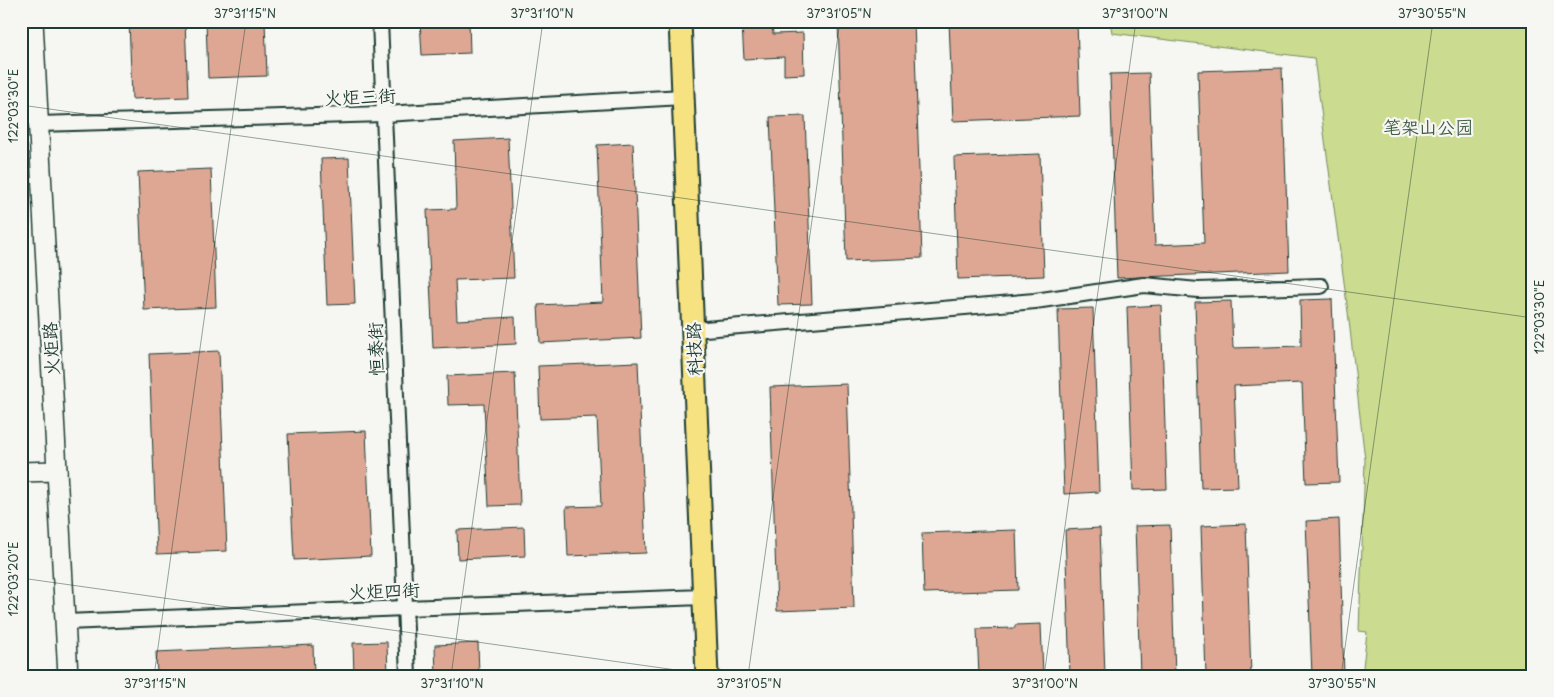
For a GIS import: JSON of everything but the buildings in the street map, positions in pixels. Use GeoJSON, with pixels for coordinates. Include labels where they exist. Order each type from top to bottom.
{"type":"FeatureCollection","features":[{"type":"Feature","properties":{"kind":"main road","name":"火炬路"},"geometry":{"type":"LineString","coordinates":[[33,21],[68,676]]}},
{"type":"Feature","properties":{"kind":"main road","name":"科技路"},"geometry":{"type":"LineString","coordinates":[[680,21],[707,676]]}},
{"type":"Feature","properties":{"kind":"main road"},"geometry":{"type":"LineString","coordinates":[[21,472],[57,471]]}},
{"type":"Feature","properties":{"kind":"street","name":"恒泰街"},"geometry":{"type":"LineString","coordinates":[[380,21],[408,676]]}},
{"type":"Feature","properties":{"kind":"street","name":"火炬三街"},"geometry":{"type":"LineString","coordinates":[[38,124],[384,114],[683,97]]}},
{"type":"Feature","properties":{"kind":"street"},"geometry":{"type":"LineString","coordinates":[[693,330],[1035,301],[1144,285],[1198,290],[1321,286]]}},
{"type":"Feature","properties":{"kind":"street","name":"火炬四街"},"geometry":{"type":"LineString","coordinates":[[66,622],[704,597]]}},
{"type":"Feature","properties":{"kind":"green space","name":"笔架山公园"},"geometry":{"type":"Polygon","coordinates":[[[1110,21],[1533,21],[1533,676],[1362,676],[1367,632],[1359,631],[1365,460],[1348,312],[1314,58],[1112,33],[1110,21]]]}}]}
